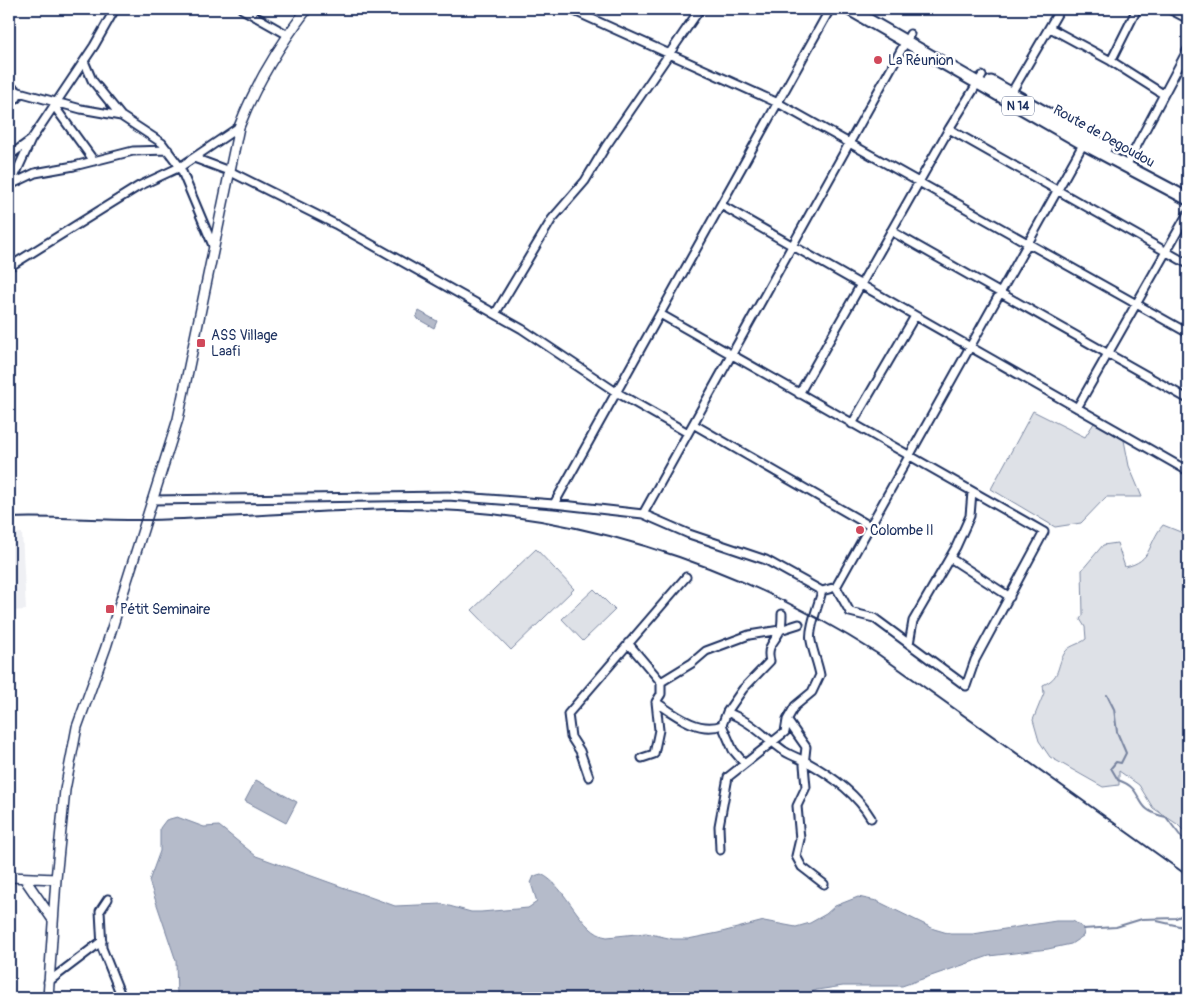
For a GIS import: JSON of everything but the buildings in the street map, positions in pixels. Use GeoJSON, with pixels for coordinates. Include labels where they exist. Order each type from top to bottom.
{"type":"FeatureCollection","features":[{"type":"Feature","properties":{"kind":"main road","name":"Route de Degoudou"},"geometry":{"type":"LineString","coordinates":[[849,9],[909,37]]}},
{"type":"Feature","properties":{"kind":"main road","name":"Route de Degoudou"},"geometry":{"type":"LineString","coordinates":[[865,9],[980,79],[1188,199]]}},
{"type":"Feature","properties":{"kind":"main road","name":"Route de Degoudou"},"geometry":{"type":"LineString","coordinates":[[1128,163],[1188,192]]}},
{"type":"Feature","properties":{"kind":"street"},"geometry":{"type":"LineString","coordinates":[[10,182],[31,140],[84,61],[114,9]]}},
{"type":"Feature","properties":{"kind":"street"},"geometry":{"type":"LineString","coordinates":[[242,9],[288,35]]}},
{"type":"Feature","properties":{"kind":"street"},"geometry":{"type":"LineString","coordinates":[[48,998],[52,920],[65,790],[77,727],[106,646],[178,419],[215,251],[229,171],[240,127],[264,71],[307,9]]}},
{"type":"Feature","properties":{"kind":"street"},"geometry":{"type":"LineString","coordinates":[[570,9],[778,103],[1188,333]]}},
{"type":"Feature","properties":{"kind":"street"},"geometry":{"type":"LineString","coordinates":[[495,314],[552,219],[585,181],[606,146],[700,9]]}},
{"type":"Feature","properties":{"kind":"street"},"geometry":{"type":"LineString","coordinates":[[554,504],[830,9]]}},
{"type":"Feature","properties":{"kind":"street"},"geometry":{"type":"LineString","coordinates":[[1009,96],[1060,9]]}},
{"type":"Feature","properties":{"kind":"street"},"geometry":{"type":"LineString","coordinates":[[1111,60],[1137,9]]}},
{"type":"Feature","properties":{"kind":"street"},"geometry":{"type":"LineString","coordinates":[[1170,9],[1188,19]]}},
{"type":"Feature","properties":{"kind":"street"},"geometry":{"type":"LineString","coordinates":[[1050,28],[1111,60],[1163,94]]}},
{"type":"Feature","properties":{"kind":"street"},"geometry":{"type":"LineString","coordinates":[[643,514],[909,37]]}},
{"type":"Feature","properties":{"kind":"street"},"geometry":{"type":"LineString","coordinates":[[1128,163],[1188,49]]}},
{"type":"Feature","properties":{"kind":"street"},"geometry":{"type":"LineString","coordinates":[[84,61],[92,80],[121,116],[162,143],[180,167],[215,251]]}},
{"type":"Feature","properties":{"kind":"street"},"geometry":{"type":"LineString","coordinates":[[799,394],[949,129],[980,79]]}},
{"type":"Feature","properties":{"kind":"street"},"geometry":{"type":"LineString","coordinates":[[9,86],[19,92],[81,109],[121,116]]}},
{"type":"Feature","properties":{"kind":"street"},"geometry":{"type":"LineString","coordinates":[[9,101],[17,98],[19,92]]}},
{"type":"Feature","properties":{"kind":"street"},"geometry":{"type":"LineString","coordinates":[[56,102],[58,110],[94,162]]}},
{"type":"Feature","properties":{"kind":"street"},"geometry":{"type":"LineString","coordinates":[[9,267],[139,186],[180,167],[240,127]]}},
{"type":"Feature","properties":{"kind":"street"},"geometry":{"type":"LineString","coordinates":[[949,129],[1188,264]]}},
{"type":"Feature","properties":{"kind":"street"},"geometry":{"type":"LineString","coordinates":[[9,156],[31,140]]}},
{"type":"Feature","properties":{"kind":"street"},"geometry":{"type":"LineString","coordinates":[[152,500],[448,496],[554,504],[643,514],[688,534],[766,560],[822,591],[836,587],[1086,140]]}},
{"type":"Feature","properties":{"kind":"street"},"geometry":{"type":"LineString","coordinates":[[10,182],[35,173],[94,162],[133,151],[168,150]]}},
{"type":"Feature","properties":{"kind":"street"},"geometry":{"type":"LineString","coordinates":[[194,158],[229,171],[335,224],[495,314],[616,392],[688,433]]}},
{"type":"Feature","properties":{"kind":"street"},"geometry":{"type":"LineString","coordinates":[[721,205],[1188,471]]}},
{"type":"Feature","properties":{"kind":"street"},"geometry":{"type":"LineString","coordinates":[[1077,408],[1188,213]]}},
{"type":"Feature","properties":{"kind":"street"},"geometry":{"type":"LineString","coordinates":[[891,231],[1188,399]]}},
{"type":"Feature","properties":{"kind":"street"},"geometry":{"type":"LineString","coordinates":[[660,314],[1044,532],[975,660],[966,686],[874,618],[850,612],[836,587]]}},
{"type":"Feature","properties":{"kind":"street"},"geometry":{"type":"LineString","coordinates":[[852,424],[915,316]]}},
{"type":"Feature","properties":{"kind":"street"},"geometry":{"type":"LineString","coordinates":[[693,424],[870,526]]}},
{"type":"Feature","properties":{"kind":"street"},"geometry":{"type":"LineString","coordinates":[[909,644],[913,622],[950,558],[970,516],[972,492]]}},
{"type":"Feature","properties":{"kind":"street"},"geometry":{"type":"LineString","coordinates":[[950,558],[1010,597]]}},
{"type":"Feature","properties":{"kind":"street"},"geometry":{"type":"LineString","coordinates":[[589,777],[580,751],[570,737],[568,714],[686,576]]}},
{"type":"Feature","properties":{"kind":"street"},"geometry":{"type":"LineString","coordinates":[[720,850],[720,826],[728,777],[772,740],[785,732],[788,720],[795,706],[812,692],[820,676],[810,640],[812,625],[822,591]]}},
{"type":"Feature","properties":{"kind":"street"},"geometry":{"type":"LineString","coordinates":[[744,763],[733,750],[722,725],[727,712],[743,689],[770,661],[768,653],[780,630],[782,614]]}},
{"type":"Feature","properties":{"kind":"street"},"geometry":{"type":"LineString","coordinates":[[661,682],[692,663],[706,651],[749,635],[780,630],[799,624]]}},
{"type":"Feature","properties":{"kind":"street"},"geometry":{"type":"LineString","coordinates":[[628,643],[661,682],[661,694],[656,702],[659,730],[656,747],[654,754],[642,758]]}},
{"type":"Feature","properties":{"kind":"street"},"geometry":{"type":"LineString","coordinates":[[656,702],[694,724],[712,729],[722,725]]}},
{"type":"Feature","properties":{"kind":"street"},"geometry":{"type":"LineString","coordinates":[[727,712],[746,719],[785,751],[805,761],[849,791],[862,804],[871,818]]}},
{"type":"Feature","properties":{"kind":"street"},"geometry":{"type":"LineString","coordinates":[[788,720],[806,746],[806,786],[797,806],[800,839],[796,856],[802,867],[824,884]]}},
{"type":"Feature","properties":{"kind":"street"},"geometry":{"type":"LineString","coordinates":[[9,878],[56,878]]}},
{"type":"Feature","properties":{"kind":"street"},"geometry":{"type":"LineString","coordinates":[[24,878],[52,920]]}},
{"type":"Feature","properties":{"kind":"street"},"geometry":{"type":"LineString","coordinates":[[108,899],[100,911],[102,948],[122,998]]}},
{"type":"Feature","properties":{"kind":"street"},"geometry":{"type":"LineString","coordinates":[[48,982],[102,941]]}},
{"type":"Feature","properties":{"kind":"shaded area"},"geometry":{"type":"Polygon","coordinates":[[[1033,411],[1085,437],[1096,420],[1123,435],[1129,466],[1142,497],[1106,497],[1081,523],[1055,527],[991,489],[1033,411]]]}},
{"type":"Feature","properties":{"kind":"shaded area"},"geometry":{"type":"Polygon","coordinates":[[[1163,525],[1188,535],[1188,559],[1182,568],[1188,579],[1188,835],[1177,824],[1153,808],[1139,785],[1119,771],[1119,785],[1103,787],[1050,757],[1039,741],[1033,720],[1044,693],[1043,685],[1053,679],[1066,651],[1086,639],[1085,627],[1080,619],[1083,615],[1082,570],[1103,545],[1117,543],[1125,567],[1140,561],[1145,556],[1163,525]]]}},
{"type":"Feature","properties":{"kind":"shaded area"},"geometry":{"type":"Polygon","coordinates":[[[22,533],[26,610],[9,611],[9,534],[22,533]]]}},
{"type":"Feature","properties":{"kind":"shaded area"},"geometry":{"type":"Polygon","coordinates":[[[536,549],[574,589],[511,650],[472,610],[536,549]]]}},
{"type":"Feature","properties":{"kind":"shaded area"},"geometry":{"type":"Polygon","coordinates":[[[594,589],[615,610],[583,641],[562,619],[594,589]]]}},
{"type":"Feature","properties":{"kind":"water"},"geometry":{"type":"Polygon","coordinates":[[[419,311],[437,321],[434,328],[416,318],[419,311]]]}},
{"type":"Feature","properties":{"kind":"water"},"geometry":{"type":"Polygon","coordinates":[[[256,780],[297,802],[286,823],[245,801],[256,780]]]}},
{"type":"Feature","properties":{"kind":"water"},"geometry":{"type":"Polygon","coordinates":[[[177,817],[204,827],[219,826],[256,856],[395,906],[442,904],[471,912],[528,908],[537,902],[531,883],[534,876],[541,874],[559,888],[589,928],[607,937],[646,933],[673,939],[688,939],[764,921],[796,927],[810,923],[826,914],[835,906],[858,897],[877,901],[934,929],[951,934],[973,934],[1056,921],[1073,921],[1085,929],[1083,936],[1071,944],[1048,949],[989,956],[902,986],[843,986],[817,990],[793,998],[177,998],[176,961],[149,881],[160,851],[160,828],[166,820],[177,817]]]}},
{"type":"Feature","properties":{"kind":"waterway"},"geometry":{"type":"LineString","coordinates":[[1107,695],[1114,709],[1117,732],[1126,753],[1121,763],[1116,762],[1111,768],[1118,780],[1133,789],[1148,810],[1166,817],[1182,838],[1188,841]]}},
{"type":"Feature","properties":{"kind":"waterway"},"geometry":{"type":"LineString","coordinates":[[1083,929],[1116,927],[1142,919],[1176,918],[1183,915],[1188,909]]}},
{"type":"Feature","properties":{"kind":"waterway"},"geometry":{"type":"LineString","coordinates":[[1157,921],[1188,928]]}},
{"type":"Feature","properties":{"kind":"railway"},"geometry":{"type":"LineString","coordinates":[[9,518],[149,520],[392,509],[457,511],[521,518],[584,530],[646,546],[707,567],[766,592],[823,621],[878,654],[1188,876]]}},
{"type":"Feature","properties":{"kind":"place","name":"La Réunion"},"geometry":{"type":"Point","coordinates":[878,60]}},
{"type":"Feature","properties":{"kind":"place","name":"ASS Village Laafi"},"geometry":{"type":"Point","coordinates":[201,343]}},
{"type":"Feature","properties":{"kind":"place","name":"Colombe II"},"geometry":{"type":"Point","coordinates":[860,530]}},
{"type":"Feature","properties":{"kind":"place","name":"Pétit Seminaire"},"geometry":{"type":"Point","coordinates":[110,609]}}]}
